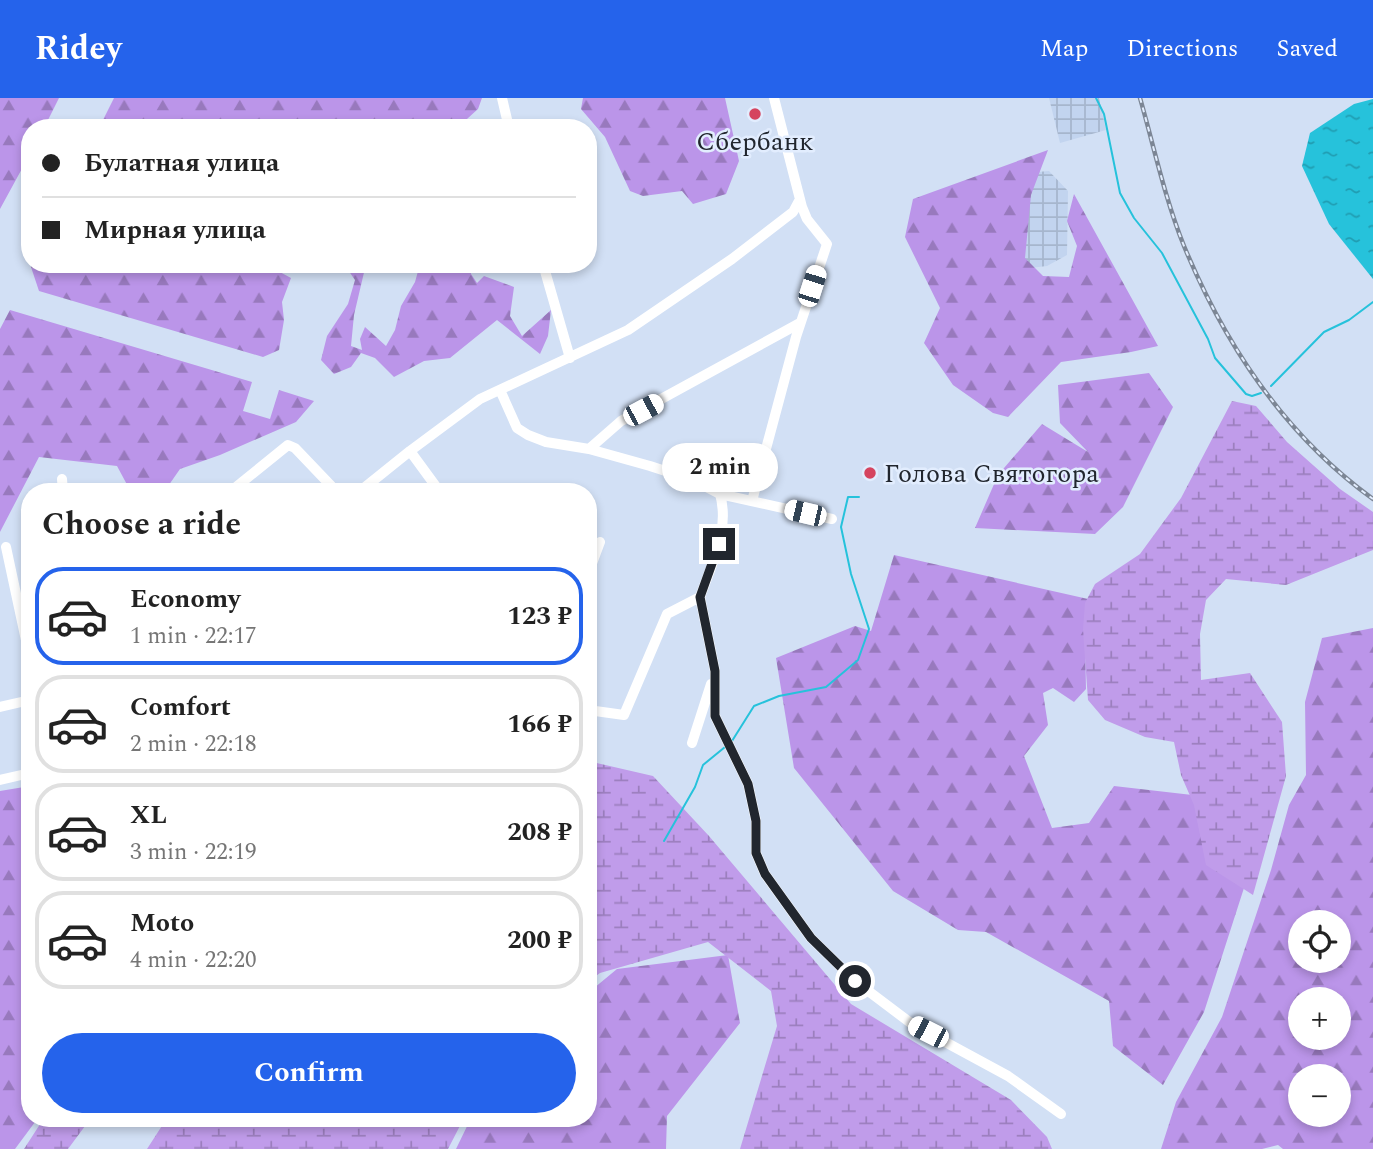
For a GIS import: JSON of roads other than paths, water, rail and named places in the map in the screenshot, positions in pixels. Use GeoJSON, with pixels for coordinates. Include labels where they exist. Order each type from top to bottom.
{"type":"FeatureCollection","features":[{"type":"Feature","properties":{"kind":"street"},"geometry":{"type":"LineString","coordinates":[[502,98],[507,119]]}},
{"type":"Feature","properties":{"kind":"street"},"geometry":{"type":"LineString","coordinates":[[752,501],[800,323],[827,244],[807,219],[774,98]]}},
{"type":"Feature","properties":{"kind":"street"},"geometry":{"type":"LineString","coordinates":[[370,483],[480,399],[628,330],[733,259],[793,212],[800,199]]}},
{"type":"Feature","properties":{"kind":"street"},"geometry":{"type":"LineString","coordinates":[[546,273],[570,358]]}},
{"type":"Feature","properties":{"kind":"street"},"geometry":{"type":"LineString","coordinates":[[589,449],[621,421],[800,323]]}},
{"type":"Feature","properties":{"kind":"street"},"geometry":{"type":"LineString","coordinates":[[500,390],[517,428],[528,435],[546,442],[589,449],[693,480],[720,494],[831,519]]}},
{"type":"Feature","properties":{"kind":"street"},"geometry":{"type":"LineString","coordinates":[[241,483],[288,445],[295,448],[328,483]]}},
{"type":"Feature","properties":{"kind":"street"},"geometry":{"type":"LineString","coordinates":[[410,451],[433,483]]}},
{"type":"Feature","properties":{"kind":"street"},"geometry":{"type":"LineString","coordinates":[[62,479],[62,483]]}},
{"type":"Feature","properties":{"kind":"street"},"geometry":{"type":"LineString","coordinates":[[720,494],[724,509],[724,527],[700,597],[715,671],[715,716],[748,784],[756,821],[756,853],[765,874],[811,938],[855,981],[912,1024],[1008,1076],[1061,1114]]}},
{"type":"Feature","properties":{"kind":"street"},"geometry":{"type":"LineString","coordinates":[[597,550],[600,542]]}},
{"type":"Feature","properties":{"kind":"street"},"geometry":{"type":"LineString","coordinates":[[6,547],[21,617]]}},
{"type":"Feature","properties":{"kind":"street"},"geometry":{"type":"LineString","coordinates":[[597,711],[624,715],[667,614],[700,597]]}},
{"type":"Feature","properties":{"kind":"street"},"geometry":{"type":"LineString","coordinates":[[692,743],[715,671]]}},
{"type":"Feature","properties":{"kind":"street"},"geometry":{"type":"LineString","coordinates":[[0,707],[21,702]]}},
{"type":"Feature","properties":{"kind":"street"},"geometry":{"type":"LineString","coordinates":[[0,780],[21,776]]}},
{"type":"Feature","properties":{"kind":"water"},"geometry":{"type":"Polygon","coordinates":[[[1373,99],[1373,279],[1329,224],[1302,166],[1310,133],[1354,104],[1373,99]]]}},
{"type":"Feature","properties":{"kind":"waterway"},"geometry":{"type":"LineString","coordinates":[[1096,98],[1104,114],[1120,193],[1134,218],[1162,253],[1208,339],[1215,358],[1246,394],[1252,396],[1261,393]]}},
{"type":"Feature","properties":{"kind":"waterway"},"geometry":{"type":"LineString","coordinates":[[1271,386],[1324,332],[1349,320],[1373,302]]}},
{"type":"Feature","properties":{"kind":"waterway"},"geometry":{"type":"LineString","coordinates":[[732,741],[754,706],[779,696],[826,687],[858,660],[869,629],[851,574],[841,527],[848,497],[859,497]]}},
{"type":"Feature","properties":{"kind":"waterway"},"geometry":{"type":"LineString","coordinates":[[664,841],[695,787],[703,765],[725,747]]}},
{"type":"Feature","properties":{"kind":"railway"},"geometry":{"type":"LineString","coordinates":[[1140,98],[1177,228],[1200,283],[1239,353],[1261,386],[1313,447],[1373,499]]}},
{"type":"Feature","properties":{"kind":"place","name":"Сбербанк"},"geometry":{"type":"Point","coordinates":[755,114]}},
{"type":"Feature","properties":{"kind":"place","name":"Голова Святогора"},"geometry":{"type":"Point","coordinates":[870,473]}}]}
